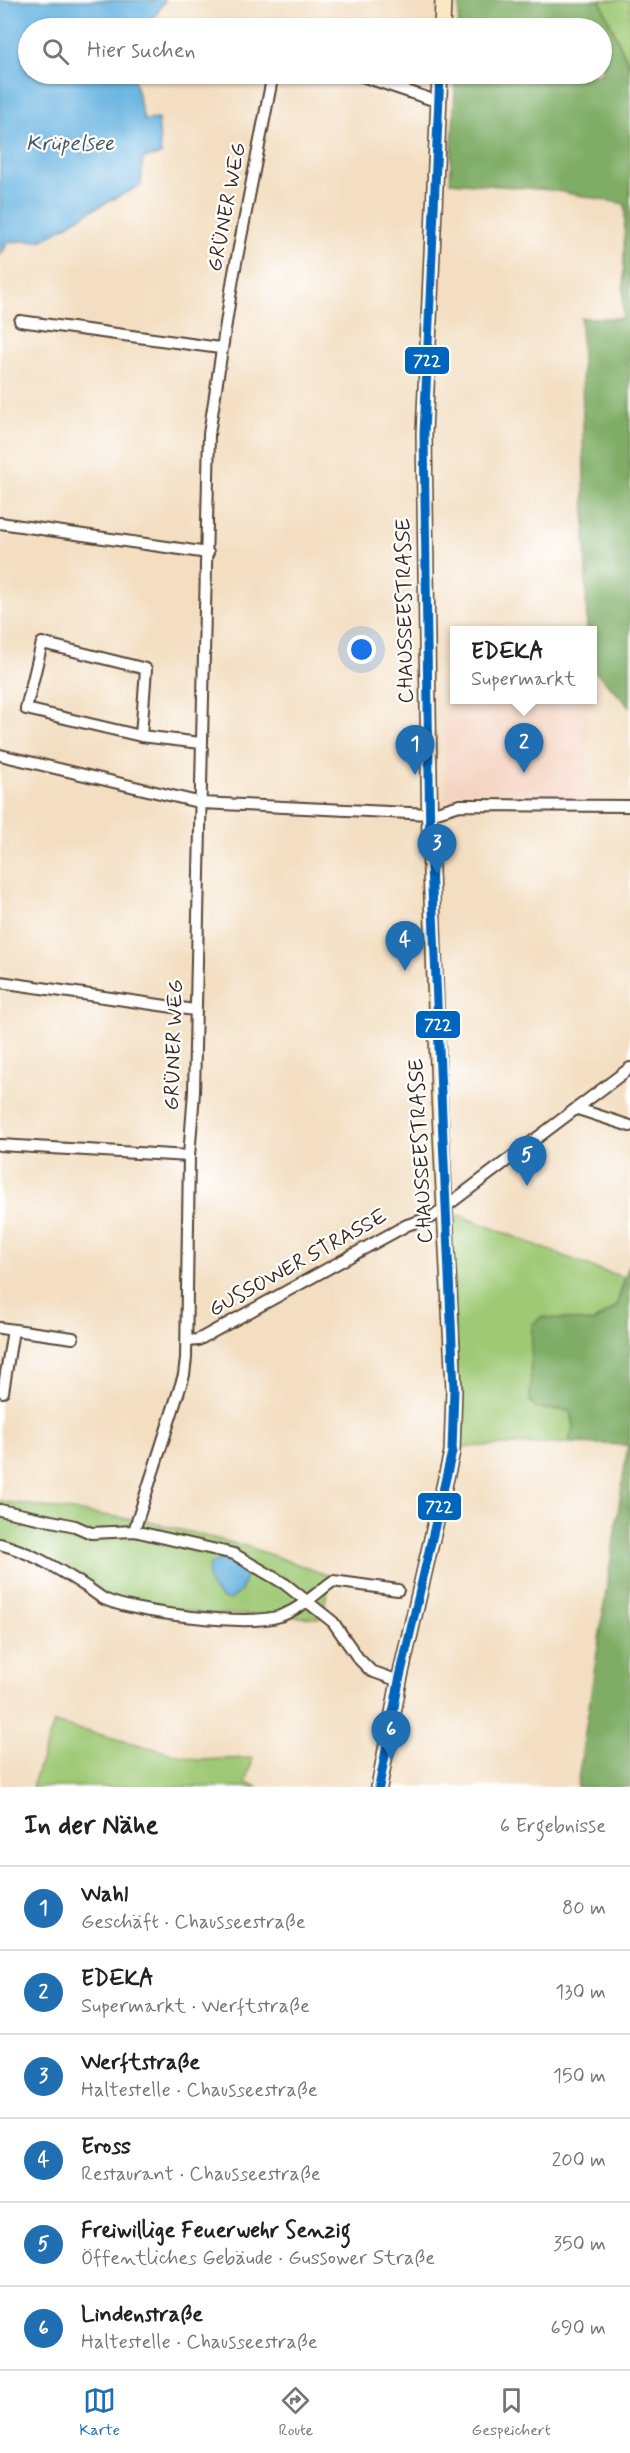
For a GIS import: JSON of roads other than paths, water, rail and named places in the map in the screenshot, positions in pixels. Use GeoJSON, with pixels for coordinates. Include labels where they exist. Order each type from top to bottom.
{"type":"FeatureCollection","features":[{"type":"Feature","properties":{"kind":"main road"},"geometry":{"type":"LineString","coordinates":[[442,18],[443,0]]}},
{"type":"Feature","properties":{"kind":"main road","name":"CHAUSSEESTRASSE"},"geometry":{"type":"LineString","coordinates":[[379,1787],[399,1682],[452,1452],[454,1389],[444,1209],[430,814],[424,434],[440,84]]}},
{"type":"Feature","properties":{"kind":"street","name":"GRÜNER WEG"},"geometry":{"type":"LineString","coordinates":[[134,1531],[184,1375],[187,1341],[189,1156],[194,1092],[194,1010],[202,803],[201,743],[208,553],[209,434],[220,348],[271,84]]}},
{"type":"Feature","properties":{"kind":"street"},"geometry":{"type":"LineString","coordinates":[[386,84],[439,102]]}},
{"type":"Feature","properties":{"kind":"street"},"geometry":{"type":"LineString","coordinates":[[20,321],[220,348]]}},
{"type":"Feature","properties":{"kind":"street"},"geometry":{"type":"LineString","coordinates":[[0,523],[208,553]]}},
{"type":"Feature","properties":{"kind":"street"},"geometry":{"type":"LineString","coordinates":[[141,736],[146,669],[42,643],[26,709],[141,736],[201,743]]}},
{"type":"Feature","properties":{"kind":"street"},"geometry":{"type":"LineString","coordinates":[[0,755],[202,803],[430,814],[460,805],[630,806]]}},
{"type":"Feature","properties":{"kind":"street"},"geometry":{"type":"LineString","coordinates":[[0,982],[194,1010]]}},
{"type":"Feature","properties":{"kind":"street","name":"GUSSOWER STRASSE"},"geometry":{"type":"LineString","coordinates":[[187,1341],[198,1340],[406,1225],[432,1217],[630,1068]]}},
{"type":"Feature","properties":{"kind":"street"},"geometry":{"type":"LineString","coordinates":[[578,1109],[630,1126]]}},
{"type":"Feature","properties":{"kind":"street"},"geometry":{"type":"LineString","coordinates":[[0,1145],[189,1156]]}},
{"type":"Feature","properties":{"kind":"street"},"geometry":{"type":"LineString","coordinates":[[0,1328],[73,1338]]}},
{"type":"Feature","properties":{"kind":"street"},"geometry":{"type":"LineString","coordinates":[[3,1392],[12,1330]]}},
{"type":"Feature","properties":{"kind":"street"},"geometry":{"type":"LineString","coordinates":[[0,1510],[75,1526],[91,1533],[134,1531],[234,1554],[285,1584],[333,1622],[357,1658],[370,1671],[399,1682]]}},
{"type":"Feature","properties":{"kind":"street"},"geometry":{"type":"LineString","coordinates":[[0,1544],[26,1551],[103,1598],[123,1605],[248,1621],[281,1616],[333,1581],[398,1590]]}},
{"type":"Feature","properties":{"kind":"water","name":"Krüpelsee"},"geometry":{"type":"Polygon","coordinates":[[[0,0],[165,0],[154,18],[18,18],[18,84],[135,84],[144,120],[158,119],[161,155],[143,158],[141,185],[92,210],[43,240],[8,242],[0,257],[0,0]]]}},
{"type":"Feature","properties":{"kind":"water"},"geometry":{"type":"Polygon","coordinates":[[[222,1559],[240,1563],[246,1576],[241,1591],[230,1600],[222,1599],[208,1580],[210,1564],[222,1559]]]}},
{"type":"Feature","properties":{"kind":"place","name":"EDEKA"},"geometry":{"type":"Point","coordinates":[524,773]}},
{"type":"Feature","properties":{"kind":"place","name":"Wahl"},"geometry":{"type":"Point","coordinates":[415,775]}},
{"type":"Feature","properties":{"kind":"place","name":"Werftstraße"},"geometry":{"type":"Point","coordinates":[437,874]}},
{"type":"Feature","properties":{"kind":"place","name":"Eross"},"geometry":{"type":"Point","coordinates":[405,971]}},
{"type":"Feature","properties":{"kind":"place","name":"Freiwillige Feuerwehr Senzig"},"geometry":{"type":"Point","coordinates":[527,1186]}},
{"type":"Feature","properties":{"kind":"place","name":"Lindenstraße"},"geometry":{"type":"Point","coordinates":[391,1760]}}]}
